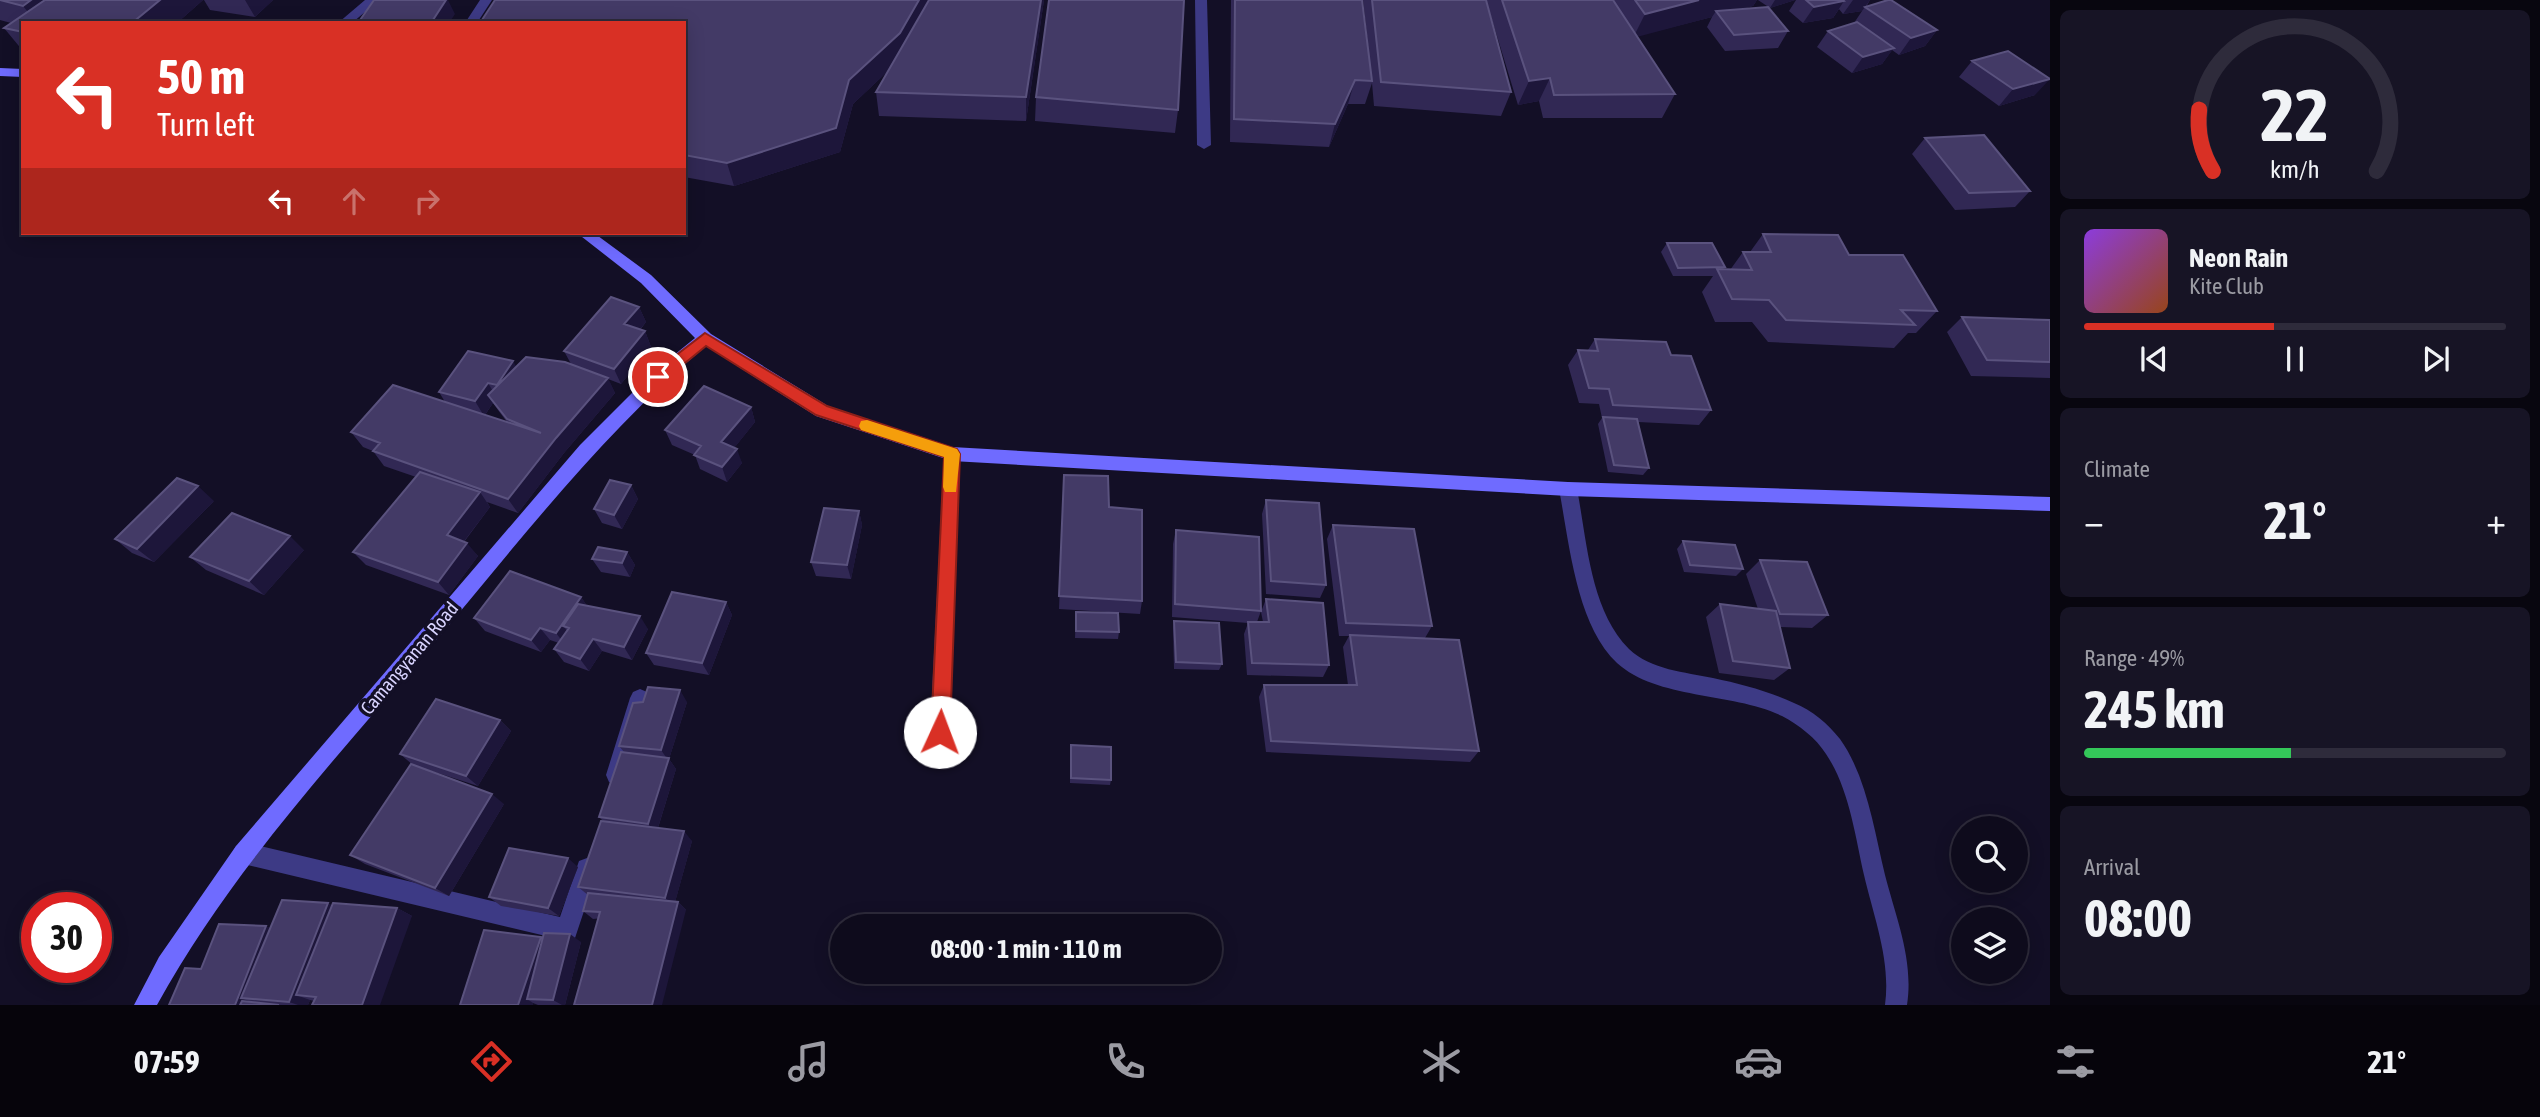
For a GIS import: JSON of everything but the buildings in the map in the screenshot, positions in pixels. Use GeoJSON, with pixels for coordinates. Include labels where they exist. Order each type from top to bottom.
{"type":"FeatureCollection","features":[{"type":"Feature","properties":{"kind":"street"},"geometry":{"type":"LineString","coordinates":[[347,21],[373,0]]}},
{"type":"Feature","properties":{"kind":"street"},"geometry":{"type":"LineString","coordinates":[[472,21],[486,0]]}},
{"type":"Feature","properties":{"kind":"street"},"geometry":{"type":"LineString","coordinates":[[1201,0],[1204,145]]}},
{"type":"Feature","properties":{"kind":"street"},"geometry":{"type":"LineString","coordinates":[[0,72],[21,73]]}},
{"type":"Feature","properties":{"kind":"street"},"geometry":{"type":"LineString","coordinates":[[587,235],[646,279],[705,338],[822,411],[952,454],[1568,489],[2050,504]]}},
{"type":"Feature","properties":{"kind":"street","name":"Camangyanan Road"},"geometry":{"type":"LineString","coordinates":[[145,1005],[167,965],[243,853],[586,450],[658,377],[705,338]]}},
{"type":"Feature","properties":{"kind":"street"},"geometry":{"type":"LineString","coordinates":[[940,732],[952,454]]}},
{"type":"Feature","properties":{"kind":"street"},"geometry":{"type":"LineString","coordinates":[[1568,489],[1595,613],[1605,636],[1623,656],[1649,672],[1746,693],[1782,704],[1815,725],[1841,755],[1854,788],[1896,966],[1896,1005]]}},
{"type":"Feature","properties":{"kind":"street"},"geometry":{"type":"LineString","coordinates":[[608,801],[640,698]]}},
{"type":"Feature","properties":{"kind":"street"},"geometry":{"type":"LineString","coordinates":[[243,853],[568,930],[592,852]]}},
{"type":"Feature","properties":{"kind":"slow traffic"},"geometry":{"type":"LineString","coordinates":[[867,426],[952,454],[950,487]]}},
{"type":"Feature","properties":{"kind":"route"},"geometry":{"type":"LineString","coordinates":[[658,377],[705,338],[822,411],[952,454],[940,732]]}}]}
